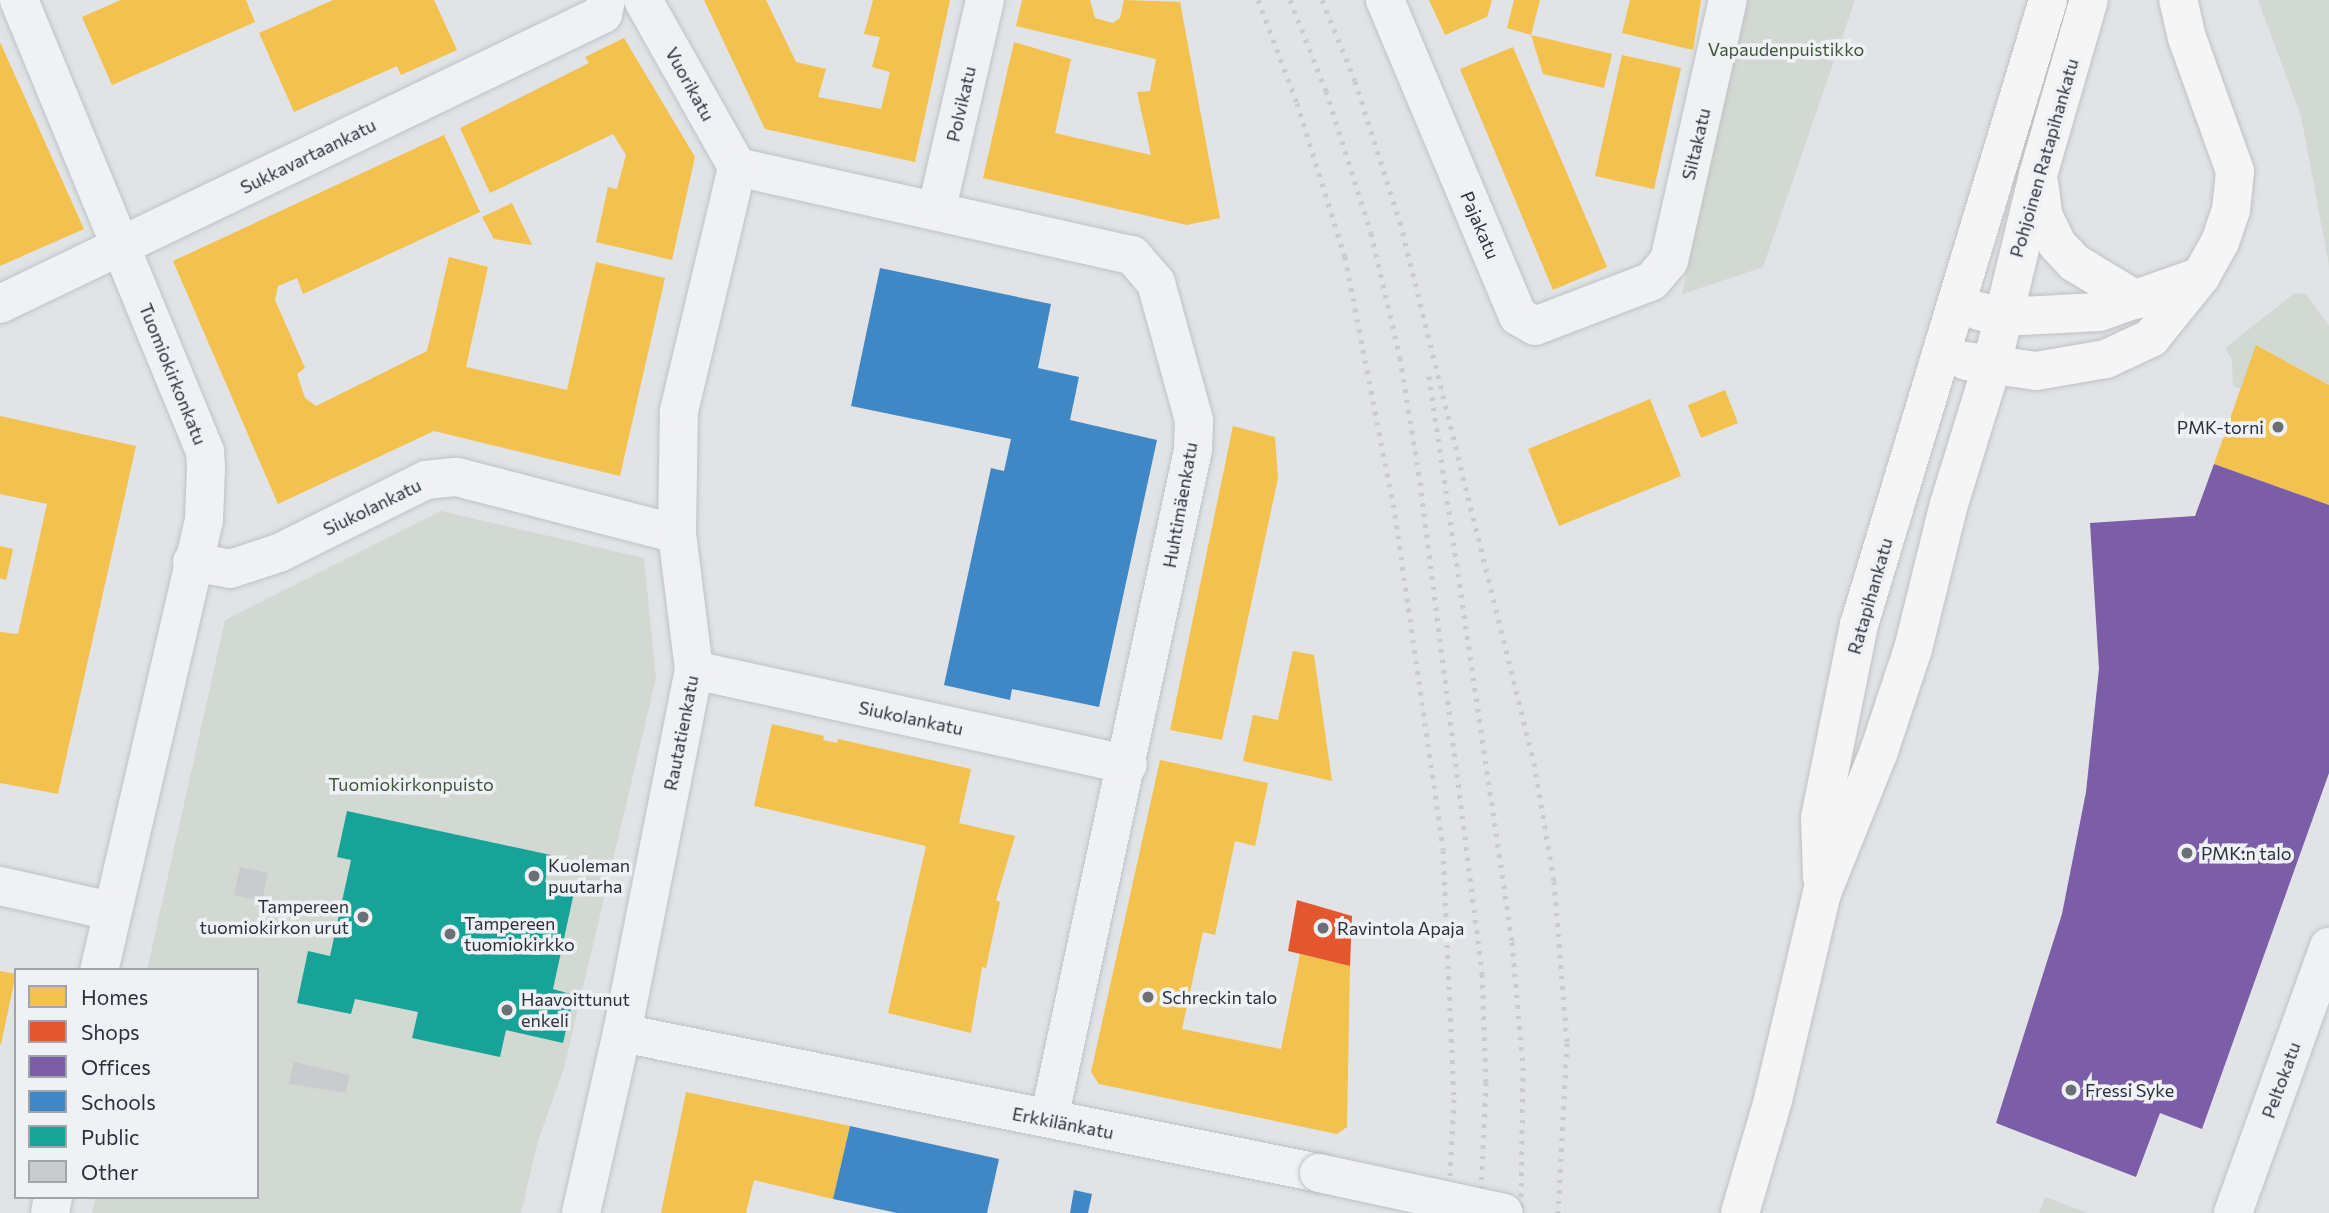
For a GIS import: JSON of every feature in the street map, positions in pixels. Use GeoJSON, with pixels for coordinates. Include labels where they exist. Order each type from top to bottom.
{"type":"FeatureCollection","features":[{"type":"Feature","properties":{"kind":"main road"},"geometry":{"type":"LineString","coordinates":[[2048,0],[1958,305],[2002,317],[2099,312],[2201,276]]}},
{"type":"Feature","properties":{"kind":"main road","name":"Pohjoinen Ratapihankatu"},"geometry":{"type":"LineString","coordinates":[[2002,317],[2038,175],[2089,0]]}},
{"type":"Feature","properties":{"kind":"main road"},"geometry":{"type":"LineString","coordinates":[[1942,354],[1991,368],[2036,371],[2106,359],[2151,338],[2201,276],[2227,221],[2235,171],[2187,38],[2178,0]]}},
{"type":"Feature","properties":{"kind":"main road"},"geometry":{"type":"LineString","coordinates":[[2038,175],[2044,217],[2057,244],[2075,263],[2136,300]]}},
{"type":"Feature","properties":{"kind":"main road","name":"Ratapihankatu"},"geometry":{"type":"LineString","coordinates":[[1822,893],[1820,818],[1859,625],[1958,305]]}},
{"type":"Feature","properties":{"kind":"main road","name":"Ratapihankatu"},"geometry":{"type":"LineString","coordinates":[[1740,1213],[1773,1100],[1822,893],[1878,754],[1913,649],[1949,504],[1991,368],[2002,317]]}},
{"type":"Feature","properties":{"kind":"street","name":"Tuomiokirkonkatu"},"geometry":{"type":"LineString","coordinates":[[19,0],[205,452],[208,492],[110,911],[99,968]]}},
{"type":"Feature","properties":{"kind":"street","name":"Sukkavartaankatu"},"geometry":{"type":"LineString","coordinates":[[0,304],[603,14],[606,0]]}},
{"type":"Feature","properties":{"kind":"street","name":"Vuorikatu"},"geometry":{"type":"LineString","coordinates":[[643,0],[737,167]]}},
{"type":"Feature","properties":{"kind":"street","name":"Polvikatu"},"geometry":{"type":"LineString","coordinates":[[937,208],[985,0]]}},
{"type":"Feature","properties":{"kind":"street","name":"Pajakatu"},"geometry":{"type":"LineString","coordinates":[[1385,0],[1518,316],[1535,327],[1561,320],[1653,281]]}},
{"type":"Feature","properties":{"kind":"street","name":"Siltakatu"},"geometry":{"type":"LineString","coordinates":[[1653,281],[1669,261],[1728,0]]}},
{"type":"Feature","properties":{"kind":"street","name":"Huhtimäenkatu"},"geometry":{"type":"LineString","coordinates":[[737,167],[937,208],[1132,255],[1156,283],[1194,420],[1193,450],[1128,765],[1049,1119]]}},
{"type":"Feature","properties":{"kind":"street","name":"Rautatienkatu"},"geometry":{"type":"LineString","coordinates":[[582,1213],[622,1033],[694,670],[677,534],[675,475],[682,389],[737,167]]}},
{"type":"Feature","properties":{"kind":"street","name":"Siukolankatu"},"geometry":{"type":"LineString","coordinates":[[192,562],[230,569],[279,552],[426,480],[457,477],[677,534]]}},
{"type":"Feature","properties":{"kind":"street","name":"Siukolankatu"},"geometry":{"type":"LineString","coordinates":[[694,670],[1128,765]]}},
{"type":"Feature","properties":{"kind":"street"},"geometry":{"type":"LineString","coordinates":[[0,886],[110,911]]}},
{"type":"Feature","properties":{"kind":"street","name":"Peltokatu"},"geometry":{"type":"LineString","coordinates":[[2233,1213],[2329,947]]}},
{"type":"Feature","properties":{"kind":"street","name":"Erkkilänkatu"},"geometry":{"type":"LineString","coordinates":[[622,1033],[1319,1173],[1504,1213]]}},
{"type":"Feature","properties":{"kind":"green space","name":"Vapaudenpuistikko"},"geometry":{"type":"Polygon","coordinates":[[[1746,0],[1855,0],[1763,267],[1682,294],[1746,0]]]}},
{"type":"Feature","properties":{"kind":"green space"},"geometry":{"type":"Polygon","coordinates":[[[2258,0],[2329,0],[2329,266],[2301,116],[2258,0]]]}},
{"type":"Feature","properties":{"kind":"green space"},"geometry":{"type":"Polygon","coordinates":[[[2295,293],[2306,294],[2329,326],[2329,385],[2257,345],[2241,389],[2233,386],[2232,360],[2225,348],[2295,293]]]}},
{"type":"Feature","properties":{"kind":"green space","name":"Tuomiokirkonpuisto"},"geometry":{"type":"Polygon","coordinates":[[[441,511],[644,558],[656,678],[564,1068],[538,1141],[521,1213],[92,1213],[96,1199],[259,1199],[259,968],[147,968],[225,620],[441,511]]]}},
{"type":"Feature","properties":{"kind":"green space"},"geometry":{"type":"Polygon","coordinates":[[[2045,1197],[2088,1213],[2039,1213],[2045,1197]]]}},
{"type":"Feature","properties":{"kind":"building: Homes"},"geometry":{"type":"Polygon","coordinates":[[[121,0],[246,0],[255,22],[112,85],[82,17],[121,0]]]}},
{"type":"Feature","properties":{"kind":"building: Homes"},"geometry":{"type":"Polygon","coordinates":[[[333,0],[434,0],[457,50],[401,75],[397,66],[294,112],[259,33],[333,0]]]}},
{"type":"Feature","properties":{"kind":"building: Homes"},"geometry":{"type":"Polygon","coordinates":[[[704,0],[766,0],[796,62],[826,69],[818,97],[881,109],[890,72],[872,67],[880,37],[864,34],[873,0],[950,0],[915,162],[765,129],[704,0]]]}},
{"type":"Feature","properties":{"kind":"building: Homes"},"geometry":{"type":"Polygon","coordinates":[[[1022,0],[1090,0],[1095,18],[1113,23],[1120,18],[1124,0],[1180,2],[1220,218],[1187,225],[983,178],[1014,42],[1071,59],[1055,133],[1151,155],[1137,92],[1150,91],[1156,59],[1016,26],[1022,0]]]}},
{"type":"Feature","properties":{"kind":"building: Homes"},"geometry":{"type":"Polygon","coordinates":[[[1429,0],[1492,0],[1487,17],[1445,35],[1429,0]]]}},
{"type":"Feature","properties":{"kind":"building: Homes"},"geometry":{"type":"Polygon","coordinates":[[[1514,0],[1540,0],[1531,35],[1507,28],[1514,0]]]}},
{"type":"Feature","properties":{"kind":"building: Homes"},"geometry":{"type":"Polygon","coordinates":[[[1630,0],[1701,0],[1693,50],[1622,33],[1630,0]]]}},
{"type":"Feature","properties":{"kind":"building: Homes"},"geometry":{"type":"Polygon","coordinates":[[[1531,35],[1612,54],[1604,88],[1543,74],[1531,35]]]}},
{"type":"Feature","properties":{"kind":"building: Homes"},"geometry":{"type":"Polygon","coordinates":[[[624,38],[695,157],[672,260],[596,242],[608,187],[617,189],[626,155],[613,134],[490,193],[460,128],[589,63],[585,57],[624,38]]]}},
{"type":"Feature","properties":{"kind":"building: Homes"},"geometry":{"type":"Polygon","coordinates":[[[0,42],[84,229],[0,266],[0,42]]]}},
{"type":"Feature","properties":{"kind":"building: Homes"},"geometry":{"type":"Polygon","coordinates":[[[1513,47],[1607,267],[1553,290],[1460,69],[1513,47]]]}},
{"type":"Feature","properties":{"kind":"building: Homes"},"geometry":{"type":"Polygon","coordinates":[[[1622,55],[1681,68],[1654,189],[1595,176],[1622,55]]]}},
{"type":"Feature","properties":{"kind":"building: Homes"},"geometry":{"type":"Polygon","coordinates":[[[444,135],[480,212],[303,294],[297,278],[278,286],[275,300],[305,368],[297,374],[305,398],[316,406],[427,351],[449,257],[488,267],[466,367],[567,390],[596,262],[665,278],[620,476],[434,431],[278,504],[173,261],[444,135]]]}},
{"type":"Feature","properties":{"kind":"building: Homes"},"geometry":{"type":"Polygon","coordinates":[[[512,203],[532,245],[494,239],[482,217],[512,203]]]}},
{"type":"Feature","properties":{"kind":"building: Homes","name":"PMK-torni"},"geometry":{"type":"Polygon","coordinates":[[[2256,345],[2329,385],[2329,505],[2214,464],[2256,345]]]}},
{"type":"Feature","properties":{"kind":"building: Homes"},"geometry":{"type":"Polygon","coordinates":[[[1725,390],[1738,423],[1701,438],[1688,405],[1725,390]]]}},
{"type":"Feature","properties":{"kind":"building: Homes"},"geometry":{"type":"Polygon","coordinates":[[[1650,399],[1681,476],[1559,526],[1528,449],[1650,399]]]}},
{"type":"Feature","properties":{"kind":"building: Homes"},"geometry":{"type":"Polygon","coordinates":[[[0,416],[136,446],[58,794],[0,783],[0,632],[18,634],[47,504],[0,494],[0,416]]]}},
{"type":"Feature","properties":{"kind":"building: Homes"},"geometry":{"type":"Polygon","coordinates":[[[1233,426],[1275,437],[1278,478],[1222,740],[1170,730],[1233,426]]]}},
{"type":"Feature","properties":{"kind":"building: Homes"},"geometry":{"type":"Polygon","coordinates":[[[0,546],[13,549],[6,580],[0,578],[0,546]]]}},
{"type":"Feature","properties":{"kind":"building: Homes"},"geometry":{"type":"Polygon","coordinates":[[[1293,651],[1314,655],[1332,781],[1243,761],[1253,715],[1278,720],[1293,651]]]}},
{"type":"Feature","properties":{"kind":"building: Homes"},"geometry":{"type":"Polygon","coordinates":[[[772,724],[824,736],[823,740],[837,743],[838,739],[971,769],[959,823],[1015,836],[996,900],[1000,902],[986,968],[982,967],[971,1033],[888,1013],[926,846],[754,806],[772,724]]]}},
{"type":"Feature","properties":{"kind":"building: Homes","name":"Schreckin talo"},"geometry":{"type":"Polygon","coordinates":[[[1160,760],[1268,783],[1255,846],[1235,841],[1215,935],[1203,932],[1182,1029],[1281,1049],[1300,954],[1350,966],[1347,1127],[1337,1134],[1099,1084],[1091,1072],[1160,760]]]}},
{"type":"Feature","properties":{"kind":"building: Homes"},"geometry":{"type":"Polygon","coordinates":[[[0,971],[14,974],[14,983],[0,1044],[0,971]]]}},
{"type":"Feature","properties":{"kind":"building: Homes"},"geometry":{"type":"Polygon","coordinates":[[[686,1092],[850,1126],[833,1199],[754,1180],[746,1213],[661,1213],[686,1092]]]}},
{"type":"Feature","properties":{"kind":"building: Shops"},"geometry":{"type":"Polygon","coordinates":[[[1297,900],[1352,916],[1350,966],[1288,951],[1297,900]]]}},
{"type":"Feature","properties":{"kind":"building: Offices","name":"PMK:n talo"},"geometry":{"type":"Polygon","coordinates":[[[2214,464],[2329,505],[2329,773],[2202,1129],[2160,1113],[2136,1177],[1996,1123],[2062,914],[2086,792],[2099,669],[2090,523],[2195,516],[2214,464]]]}},
{"type":"Feature","properties":{"kind":"building: Schools"},"geometry":{"type":"Polygon","coordinates":[[[880,268],[1051,304],[1038,368],[1079,377],[1070,420],[1157,440],[1099,707],[1012,689],[1010,700],[944,685],[991,468],[1004,471],[1011,439],[851,406],[880,268]]]}},
{"type":"Feature","properties":{"kind":"building: Schools"},"geometry":{"type":"Polygon","coordinates":[[[850,1126],[999,1159],[987,1213],[897,1213],[833,1199],[850,1126]]]}},
{"type":"Feature","properties":{"kind":"building: Schools"},"geometry":{"type":"Polygon","coordinates":[[[1074,1190],[1092,1194],[1088,1213],[1070,1213],[1074,1190]]]}},
{"type":"Feature","properties":{"kind":"building: Public","name":"Tampereen tuomiokirkko"},"geometry":{"type":"Polygon","coordinates":[[[347,811],[551,855],[545,882],[575,888],[553,989],[574,995],[563,1043],[506,1030],[500,1057],[412,1038],[418,1012],[355,999],[351,1014],[297,1003],[308,951],[330,956],[351,860],[337,857],[347,811]]]}},
{"type":"Feature","properties":{"kind":"building: Other"},"geometry":{"type":"Polygon","coordinates":[[[240,867],[268,873],[262,901],[234,895],[240,867]]]}},
{"type":"Feature","properties":{"kind":"building: Other"},"geometry":{"type":"Polygon","coordinates":[[[294,1062],[350,1075],[345,1093],[289,1084],[294,1062]]]}},
{"type":"Feature","properties":{"kind":"railway"},"geometry":{"type":"LineString","coordinates":[[1258,0],[1297,103],[1345,257],[1395,515],[1443,850],[1454,1099],[1448,1213]]}},
{"type":"Feature","properties":{"kind":"railway"},"geometry":{"type":"LineString","coordinates":[[1290,0],[1326,91],[1371,233],[1400,358],[1420,482],[1482,974],[1486,1082],[1480,1213]]}},
{"type":"Feature","properties":{"kind":"railway"},"geometry":{"type":"LineString","coordinates":[[1322,0],[1355,81],[1400,222],[1534,763],[1554,881],[1567,1043],[1558,1213]]}},
{"type":"Feature","properties":{"kind":"railway"},"geometry":{"type":"LineString","coordinates":[[1429,376],[1512,942],[1523,1067],[1521,1213]]}},
{"type":"Feature","properties":{"kind":"place","name":"PMK-torni"},"geometry":{"type":"Point","coordinates":[2278,427]}},
{"type":"Feature","properties":{"kind":"place","name":"PMK:n talo"},"geometry":{"type":"Point","coordinates":[2187,853]}},
{"type":"Feature","properties":{"kind":"place","name":"Kuoleman puutarha"},"geometry":{"type":"Point","coordinates":[534,876]}},
{"type":"Feature","properties":{"kind":"place","name":"Tampereen tuomiokirkon urut"},"geometry":{"type":"Point","coordinates":[363,917]}},
{"type":"Feature","properties":{"kind":"place","name":"Ravintola Apaja"},"geometry":{"type":"Point","coordinates":[1323,928]}},
{"type":"Feature","properties":{"kind":"place","name":"Tampereen tuomiokirkko"},"geometry":{"type":"Point","coordinates":[450,934]}},
{"type":"Feature","properties":{"kind":"place","name":"Schreckin talo"},"geometry":{"type":"Point","coordinates":[1148,997]}},
{"type":"Feature","properties":{"kind":"place","name":"Haavoittunut enkeli"},"geometry":{"type":"Point","coordinates":[507,1010]}},
{"type":"Feature","properties":{"kind":"place","name":"Fressi Syke"},"geometry":{"type":"Point","coordinates":[2071,1090]}}]}
